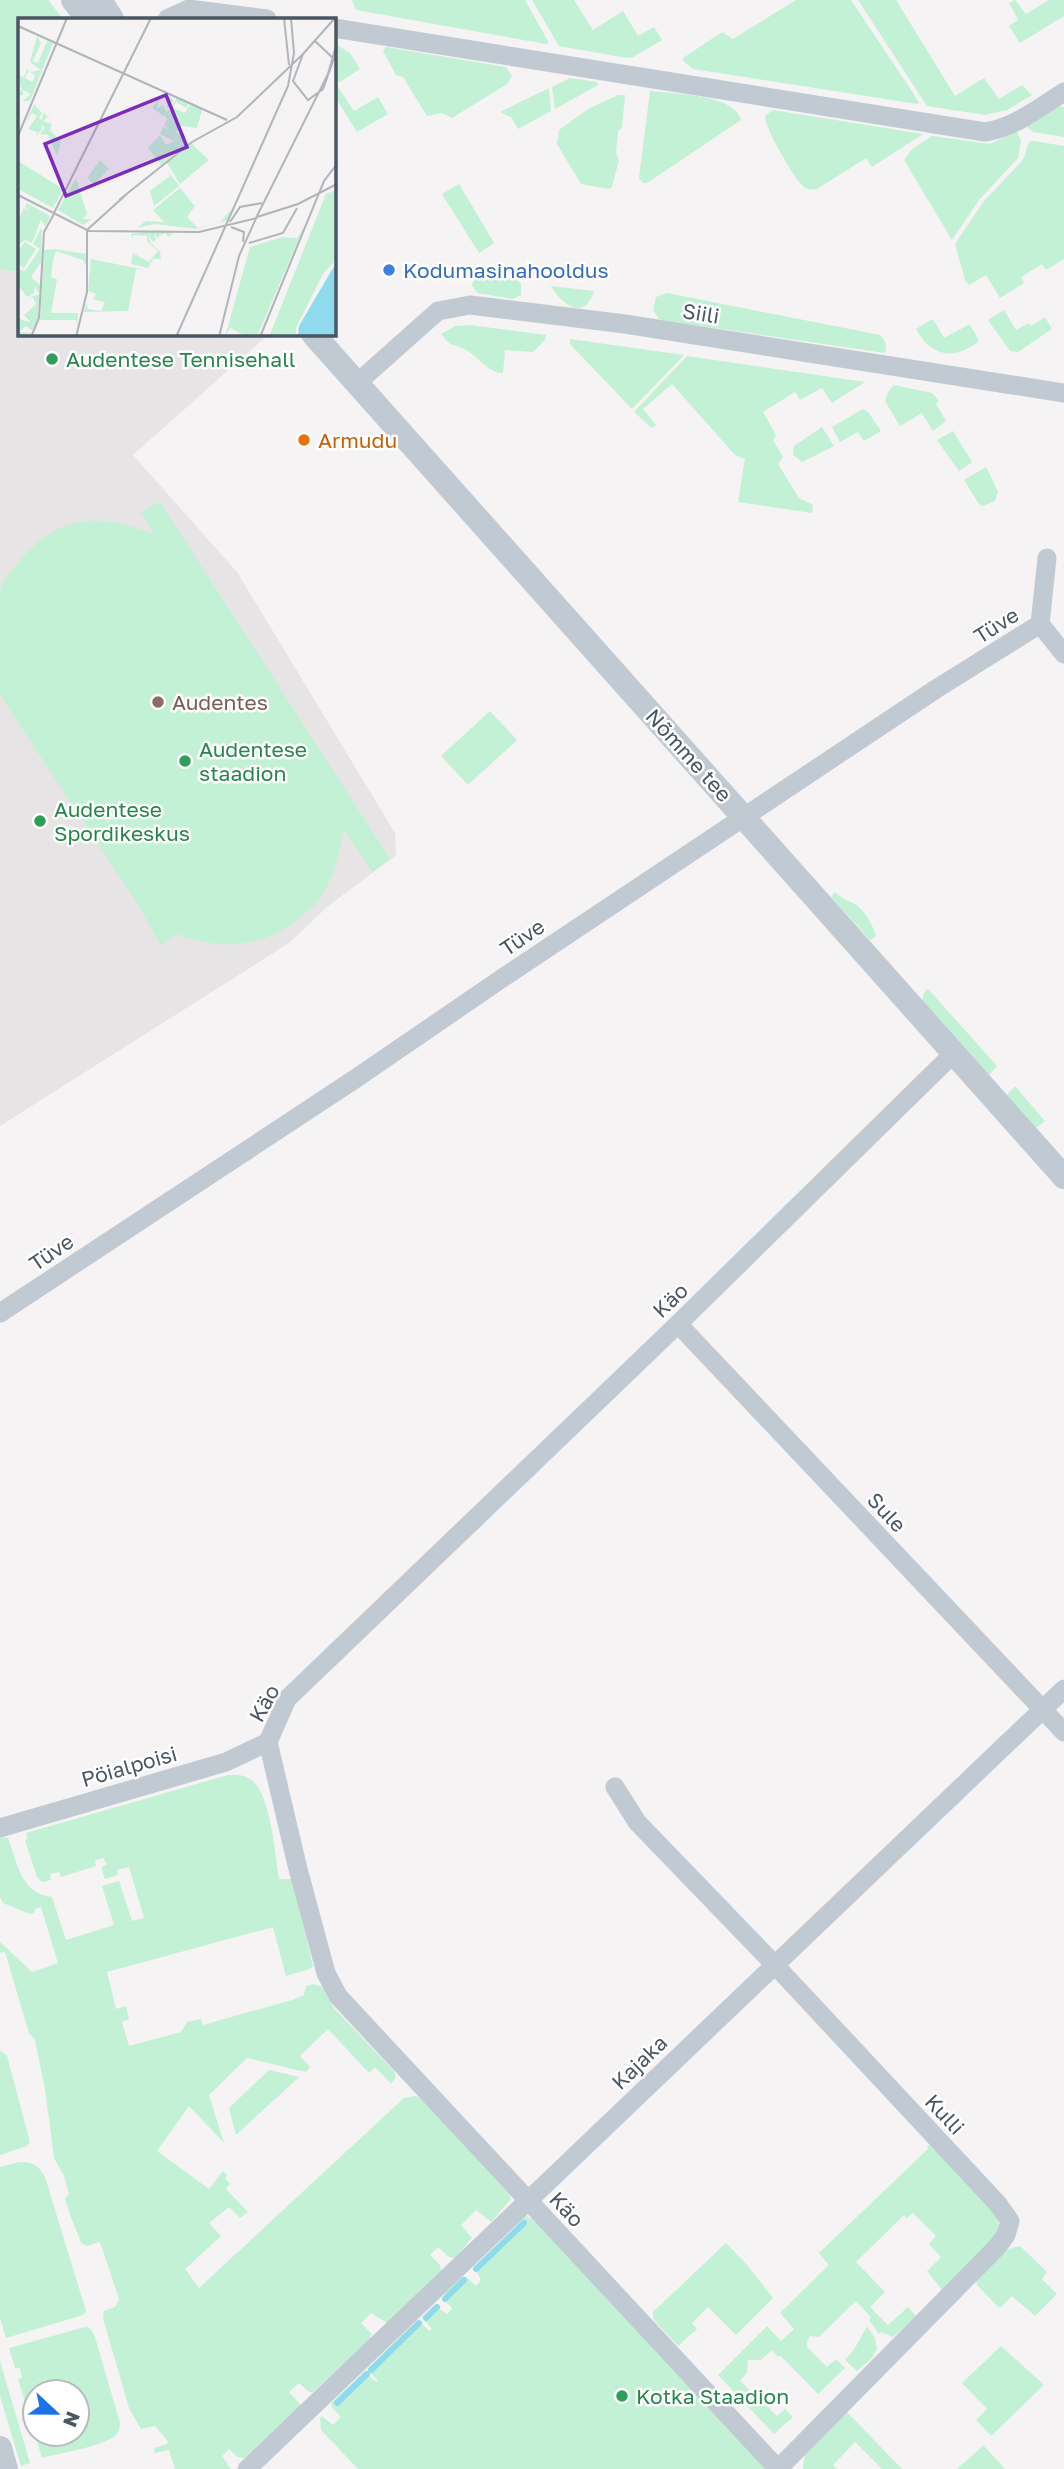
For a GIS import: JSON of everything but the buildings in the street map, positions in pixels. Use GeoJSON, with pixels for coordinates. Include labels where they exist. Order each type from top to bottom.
{"type":"FeatureCollection","features":[{"type":"Feature","properties":{"kind":"street"},"geometry":{"type":"LineString","coordinates":[[73,0],[87,18]]}},
{"type":"Feature","properties":{"kind":"street"},"geometry":{"type":"LineString","coordinates":[[100,0],[111,18]]}},
{"type":"Feature","properties":{"kind":"street"},"geometry":{"type":"LineString","coordinates":[[169,18],[189,9],[259,18]]}},
{"type":"Feature","properties":{"kind":"street"},"geometry":{"type":"LineString","coordinates":[[336,29],[985,132],[999,130],[1015,122],[1064,92]]}},
{"type":"Feature","properties":{"kind":"street","name":"Siili"},"geometry":{"type":"LineString","coordinates":[[356,384],[438,312],[470,305],[625,324],[1064,393]]}},
{"type":"Feature","properties":{"kind":"street","name":"Nõmme tee"},"geometry":{"type":"LineString","coordinates":[[315,336],[1064,1177]]}},
{"type":"Feature","properties":{"kind":"street"},"geometry":{"type":"LineString","coordinates":[[1040,625],[1047,558]]}},
{"type":"Feature","properties":{"kind":"street","name":"Tüve"},"geometry":{"type":"LineString","coordinates":[[0,1313],[936,690],[1040,625],[1064,654]]}},
{"type":"Feature","properties":{"kind":"street","name":"Käo"},"geometry":{"type":"LineString","coordinates":[[778,2469],[338,1996],[332,1986],[298,1869],[268,1742],[287,1699],[678,1324],[954,1053]]}},
{"type":"Feature","properties":{"kind":"street","name":"Sule"},"geometry":{"type":"LineString","coordinates":[[678,1324],[1064,1732]]}},
{"type":"Feature","properties":{"kind":"street","name":"Kajaka"},"geometry":{"type":"LineString","coordinates":[[247,2469],[1064,1689]]}},
{"type":"Feature","properties":{"kind":"street","name":"Pöialpoisi"},"geometry":{"type":"LineString","coordinates":[[0,1828],[226,1762],[268,1742]]}},
{"type":"Feature","properties":{"kind":"street","name":"Kulli"},"geometry":{"type":"LineString","coordinates":[[615,1787],[637,1822],[774,1964],[998,2204],[1010,2221],[1006,2235],[997,2247],[778,2469]]}},
{"type":"Feature","properties":{"kind":"street"},"geometry":{"type":"LineString","coordinates":[[0,2448],[6,2469]]}},
{"type":"Feature","properties":{"kind":"shaded area","name":"Audentes"},"geometry":{"type":"Polygon","coordinates":[[[0,269],[18,272],[18,336],[267,336],[133,455],[237,572],[395,833],[396,855],[327,907],[289,943],[0,1126],[0,269]]]}},
{"type":"Feature","properties":{"kind":"green space"},"geometry":{"type":"Polygon","coordinates":[[[0,0],[48,0],[62,18],[18,18],[18,272],[0,269],[0,0]]]}},
{"type":"Feature","properties":{"kind":"green space"},"geometry":{"type":"Polygon","coordinates":[[[352,0],[525,0],[549,43],[356,10],[352,0]]]}},
{"type":"Feature","properties":{"kind":"green space"},"geometry":{"type":"Polygon","coordinates":[[[532,0],[574,0],[593,30],[623,11],[638,36],[654,27],[662,40],[627,58],[559,46],[532,0]]]}},
{"type":"Feature","properties":{"kind":"green space"},"geometry":{"type":"Polygon","coordinates":[[[796,0],[851,0],[919,103],[693,69],[683,61],[683,58],[722,32],[733,39],[796,0]]]}},
{"type":"Feature","properties":{"kind":"green space"},"geometry":{"type":"Polygon","coordinates":[[[858,0],[896,0],[955,96],[984,78],[999,99],[1022,85],[1032,95],[1007,110],[985,115],[927,106],[858,0]]]}},
{"type":"Feature","properties":{"kind":"green space"},"geometry":{"type":"Polygon","coordinates":[[[1015,0],[1026,14],[1049,0],[1064,0],[1064,16],[1020,43],[1009,26],[1018,20],[1009,3],[1015,0]]]}},
{"type":"Feature","properties":{"kind":"green space"},"geometry":{"type":"Polygon","coordinates":[[[336,44],[350,53],[360,69],[336,84],[336,44]]]}},
{"type":"Feature","properties":{"kind":"green space"},"geometry":{"type":"Polygon","coordinates":[[[386,47],[506,67],[512,76],[507,84],[452,118],[442,113],[427,116],[403,77],[396,75],[383,51],[386,47]]]}},
{"type":"Feature","properties":{"kind":"green space"},"geometry":{"type":"Polygon","coordinates":[[[570,78],[597,82],[598,85],[555,109],[552,87],[570,78]]]}},
{"type":"Feature","properties":{"kind":"green space"},"geometry":{"type":"Polygon","coordinates":[[[336,84],[354,111],[378,97],[388,114],[357,132],[336,98],[336,84]]]}},
{"type":"Feature","properties":{"kind":"green space"},"geometry":{"type":"Polygon","coordinates":[[[549,88],[551,111],[518,129],[512,118],[500,112],[549,88]]]}},
{"type":"Feature","properties":{"kind":"green space"},"geometry":{"type":"Polygon","coordinates":[[[650,91],[716,100],[736,111],[741,120],[647,183],[643,183],[639,178],[650,91]]]}},
{"type":"Feature","properties":{"kind":"green space"},"geometry":{"type":"Polygon","coordinates":[[[618,95],[625,95],[622,128],[618,131],[616,153],[619,160],[612,187],[609,189],[581,184],[557,144],[559,130],[588,109],[618,95]]]}},
{"type":"Feature","properties":{"kind":"green space"},"geometry":{"type":"Polygon","coordinates":[[[1059,106],[1064,107],[1064,137],[1033,132],[1025,125],[1059,106]]]}},
{"type":"Feature","properties":{"kind":"green space"},"geometry":{"type":"Polygon","coordinates":[[[773,110],[923,134],[872,167],[866,158],[817,189],[809,189],[804,187],[792,172],[769,130],[765,116],[773,110]]]}},
{"type":"Feature","properties":{"kind":"green space"},"geometry":{"type":"Polygon","coordinates":[[[1017,131],[1021,141],[1018,158],[979,200],[952,240],[904,160],[912,149],[932,136],[990,144],[1017,131]]]}},
{"type":"Feature","properties":{"kind":"green space"},"geometry":{"type":"Polygon","coordinates":[[[1029,142],[1064,146],[1064,259],[1046,270],[1042,264],[1021,277],[1024,283],[1000,298],[986,275],[969,285],[965,280],[955,244],[984,201],[1023,160],[1029,142]]]}},
{"type":"Feature","properties":{"kind":"green space"},"geometry":{"type":"Polygon","coordinates":[[[459,184],[494,243],[479,253],[442,194],[459,184]]]}},
{"type":"Feature","properties":{"kind":"green space"},"geometry":{"type":"Polygon","coordinates":[[[486,273],[517,280],[521,284],[521,295],[513,299],[477,293],[473,282],[477,276],[486,273]]]}},
{"type":"Feature","properties":{"kind":"green space"},"geometry":{"type":"Polygon","coordinates":[[[551,286],[594,291],[585,306],[579,308],[567,304],[551,286]]]}},
{"type":"Feature","properties":{"kind":"green space"},"geometry":{"type":"Polygon","coordinates":[[[667,293],[880,335],[886,343],[885,353],[666,321],[659,319],[653,310],[656,297],[667,293]]]}},
{"type":"Feature","properties":{"kind":"green space"},"geometry":{"type":"Polygon","coordinates":[[[1004,310],[1016,330],[1029,323],[1031,326],[1045,317],[1052,329],[1018,352],[1010,351],[988,320],[1004,310]]]}},
{"type":"Feature","properties":{"kind":"green space"},"geometry":{"type":"Polygon","coordinates":[[[933,319],[944,338],[970,324],[979,341],[952,353],[936,350],[929,346],[916,329],[933,319]]]}},
{"type":"Feature","properties":{"kind":"green space"},"geometry":{"type":"Polygon","coordinates":[[[470,325],[546,335],[533,352],[505,350],[503,373],[487,367],[441,334],[455,326],[470,325]]]}},
{"type":"Feature","properties":{"kind":"green space"},"geometry":{"type":"Polygon","coordinates":[[[570,339],[684,355],[632,409],[570,344],[570,339]]]}},
{"type":"Feature","properties":{"kind":"green space"},"geometry":{"type":"Polygon","coordinates":[[[687,356],[865,382],[832,403],[822,388],[800,400],[795,392],[763,412],[776,435],[773,440],[783,457],[778,464],[799,498],[813,505],[812,513],[738,502],[745,459],[735,455],[672,384],[643,409],[656,425],[652,428],[634,412],[687,356]]]}},
{"type":"Feature","properties":{"kind":"green space"},"geometry":{"type":"Polygon","coordinates":[[[894,385],[932,393],[939,401],[936,404],[946,421],[933,431],[922,413],[900,426],[885,401],[894,385]]]}},
{"type":"Feature","properties":{"kind":"green space"},"geometry":{"type":"Polygon","coordinates":[[[863,409],[881,431],[864,441],[858,432],[840,442],[832,427],[863,409]]]}},
{"type":"Feature","properties":{"kind":"green space"},"geometry":{"type":"Polygon","coordinates":[[[822,427],[834,446],[802,462],[793,455],[794,446],[822,427]]]}},
{"type":"Feature","properties":{"kind":"green space"},"geometry":{"type":"Polygon","coordinates":[[[953,431],[972,462],[959,471],[937,440],[953,431]]]}},
{"type":"Feature","properties":{"kind":"green space"},"geometry":{"type":"Polygon","coordinates":[[[986,467],[998,492],[995,501],[983,506],[964,480],[986,467]]]}},
{"type":"Feature","properties":{"kind":"green space","name":"Audentese staadion"},"geometry":{"type":"Polygon","coordinates":[[[160,502],[390,859],[373,872],[343,829],[335,866],[319,900],[285,928],[270,936],[240,944],[208,943],[176,934],[161,946],[139,906],[0,695],[0,592],[11,572],[35,545],[66,526],[99,521],[117,523],[155,535],[141,512],[160,502]]]}},
{"type":"Feature","properties":{"kind":"green space"},"geometry":{"type":"Polygon","coordinates":[[[490,711],[517,740],[468,785],[441,756],[490,711]]]}},
{"type":"Feature","properties":{"kind":"green space"},"geometry":{"type":"Polygon","coordinates":[[[835,892],[863,911],[876,936],[870,940],[831,897],[835,892]]]}},
{"type":"Feature","properties":{"kind":"green space"},"geometry":{"type":"Polygon","coordinates":[[[928,989],[997,1066],[989,1075],[922,1000],[928,989]]]}},
{"type":"Feature","properties":{"kind":"green space"},"geometry":{"type":"Polygon","coordinates":[[[1015,1086],[1045,1121],[1036,1128],[1007,1095],[1015,1086]]]}},
{"type":"Feature","properties":{"kind":"green space"},"geometry":{"type":"Polygon","coordinates":[[[228,1775],[250,1779],[263,1797],[271,1825],[279,1879],[292,1879],[313,1966],[286,1976],[273,1927],[107,1972],[116,2009],[126,2006],[129,2019],[122,2022],[129,2046],[181,2032],[187,2022],[201,2019],[203,2025],[292,2000],[304,1995],[306,1986],[314,1984],[322,1987],[334,2008],[394,2071],[396,2077],[391,2084],[375,2067],[369,2073],[328,2029],[300,2056],[310,2067],[306,2072],[247,2058],[209,2095],[224,2143],[189,2106],[157,2151],[209,2189],[223,2171],[230,2184],[226,2189],[248,2212],[240,2218],[229,2207],[209,2223],[221,2236],[185,2269],[199,2288],[404,2098],[421,2098],[511,2199],[491,2222],[476,2210],[461,2225],[472,2238],[455,2258],[449,2257],[438,2247],[430,2255],[440,2265],[441,2271],[387,2323],[371,2313],[361,2323],[371,2333],[370,2340],[313,2392],[309,2392],[299,2383],[289,2392],[301,2405],[244,2458],[237,2457],[229,2449],[222,2456],[231,2469],[175,2469],[169,2450],[155,2453],[154,2448],[167,2444],[168,2441],[155,2426],[141,2429],[129,2408],[103,2318],[104,2311],[115,2307],[119,2299],[100,2242],[87,2246],[81,2243],[65,2199],[69,2194],[64,2176],[54,2158],[35,2040],[29,2033],[5,1952],[0,1953],[0,1942],[32,1972],[58,1963],[41,1907],[30,1914],[3,1903],[0,1897],[0,1837],[8,1838],[22,1876],[33,1890],[52,1897],[66,1940],[114,1925],[102,1886],[119,1881],[132,1921],[144,1918],[129,1867],[117,1870],[118,1875],[105,1879],[101,1867],[107,1864],[103,1858],[95,1860],[96,1866],[61,1877],[59,1872],[50,1874],[51,1880],[42,1882],[37,1877],[25,1840],[28,1839],[26,1833],[228,1775]]]}},
{"type":"Feature","properties":{"kind":"green space"},"geometry":{"type":"Polygon","coordinates":[[[0,2050],[7,2056],[30,2142],[27,2146],[0,2155],[0,2050]]]}},
{"type":"Feature","properties":{"kind":"green space"},"geometry":{"type":"Polygon","coordinates":[[[269,2070],[299,2077],[236,2135],[229,2108],[269,2070]]]}},
{"type":"Feature","properties":{"kind":"green space"},"geometry":{"type":"Polygon","coordinates":[[[931,2143],[996,2215],[999,2225],[997,2236],[942,2290],[927,2271],[941,2257],[929,2244],[936,2236],[913,2213],[907,2218],[904,2215],[856,2262],[885,2292],[870,2307],[888,2325],[908,2307],[916,2316],[893,2337],[881,2332],[879,2334],[869,2320],[871,2317],[856,2301],[819,2337],[810,2336],[807,2347],[827,2367],[836,2359],[845,2368],[818,2394],[772,2350],[761,2360],[748,2360],[747,2373],[740,2381],[777,2416],[785,2409],[793,2417],[774,2434],[718,2375],[767,2326],[781,2341],[794,2329],[780,2313],[829,2265],[819,2253],[928,2149],[931,2143]]]}},
{"type":"Feature","properties":{"kind":"green space"},"geometry":{"type":"Polygon","coordinates":[[[19,2162],[35,2165],[45,2177],[86,2311],[83,2315],[6,2338],[0,2318],[0,2167],[19,2162]]]}},
{"type":"Feature","properties":{"kind":"green space"},"geometry":{"type":"Polygon","coordinates":[[[526,2216],[536,2221],[773,2469],[358,2469],[321,2430],[320,2418],[322,2416],[333,2425],[341,2417],[331,2403],[365,2371],[378,2381],[367,2369],[418,2320],[429,2331],[432,2329],[422,2317],[434,2305],[447,2314],[452,2309],[444,2299],[444,2294],[462,2277],[466,2277],[476,2286],[481,2280],[474,2267],[526,2216]]]}},
{"type":"Feature","properties":{"kind":"green space"},"geometry":{"type":"Polygon","coordinates":[[[726,2243],[773,2298],[736,2335],[708,2307],[692,2323],[697,2329],[678,2346],[653,2319],[653,2312],[726,2243]]]}},
{"type":"Feature","properties":{"kind":"green space"},"geometry":{"type":"Polygon","coordinates":[[[1020,2246],[1047,2272],[1042,2279],[1057,2294],[1035,2316],[1012,2296],[998,2307],[977,2285],[976,2280],[1004,2250],[1020,2246]]]}},
{"type":"Feature","properties":{"kind":"green space"},"geometry":{"type":"Polygon","coordinates":[[[867,2326],[875,2338],[877,2349],[871,2359],[857,2371],[845,2360],[867,2326]]]}},
{"type":"Feature","properties":{"kind":"green space"},"geometry":{"type":"Polygon","coordinates":[[[85,2327],[90,2328],[120,2423],[117,2434],[91,2446],[91,2378],[22,2378],[20,2368],[15,2368],[9,2348],[85,2327]]]}},
{"type":"Feature","properties":{"kind":"green space"},"geometry":{"type":"Polygon","coordinates":[[[1001,2346],[1044,2385],[991,2436],[976,2420],[987,2409],[962,2383],[1001,2346]]]}},
{"type":"Feature","properties":{"kind":"green space"},"geometry":{"type":"Polygon","coordinates":[[[0,2361],[21,2432],[21,2448],[26,2448],[30,2463],[21,2466],[0,2396],[0,2361]]]}},
{"type":"Feature","properties":{"kind":"green space"},"geometry":{"type":"Polygon","coordinates":[[[842,2407],[902,2469],[882,2469],[855,2442],[833,2465],[837,2469],[803,2469],[805,2452],[842,2407]]]}},
{"type":"Feature","properties":{"kind":"green space"},"geometry":{"type":"Polygon","coordinates":[[[983,2446],[1005,2469],[957,2469],[983,2446]]]}},
{"type":"Feature","properties":{"kind":"green space"},"geometry":{"type":"Polygon","coordinates":[[[39,2448],[84,2448],[42,2458],[39,2448]]]}},
{"type":"Feature","properties":{"kind":"waterway"},"geometry":{"type":"LineString","coordinates":[[476,2269],[524,2223]]}},
{"type":"Feature","properties":{"kind":"waterway"},"geometry":{"type":"LineString","coordinates":[[445,2299],[464,2280]]}},
{"type":"Feature","properties":{"kind":"waterway"},"geometry":{"type":"LineString","coordinates":[[426,2318],[437,2307]]}},
{"type":"Feature","properties":{"kind":"waterway"},"geometry":{"type":"LineString","coordinates":[[371,2370],[419,2323]]}},
{"type":"Feature","properties":{"kind":"waterway"},"geometry":{"type":"LineString","coordinates":[[337,2403],[367,2374]]}},
{"type":"Feature","properties":{"kind":"place","name":"Kodumasinahooldus"},"geometry":{"type":"Point","coordinates":[389,270]}},
{"type":"Feature","properties":{"kind":"place","name":"Audentese Tennisehall"},"geometry":{"type":"Point","coordinates":[52,359]}},
{"type":"Feature","properties":{"kind":"place","name":"Armudu"},"geometry":{"type":"Point","coordinates":[304,440]}},
{"type":"Feature","properties":{"kind":"place","name":"Audentes"},"geometry":{"type":"Point","coordinates":[158,702]}},
{"type":"Feature","properties":{"kind":"place","name":"Audentese staadion"},"geometry":{"type":"Point","coordinates":[185,761]}},
{"type":"Feature","properties":{"kind":"place","name":"Audentese Spordikeskus"},"geometry":{"type":"Point","coordinates":[40,821]}},
{"type":"Feature","properties":{"kind":"place","name":"Kotka Staadion"},"geometry":{"type":"Point","coordinates":[622,2396]}}]}
